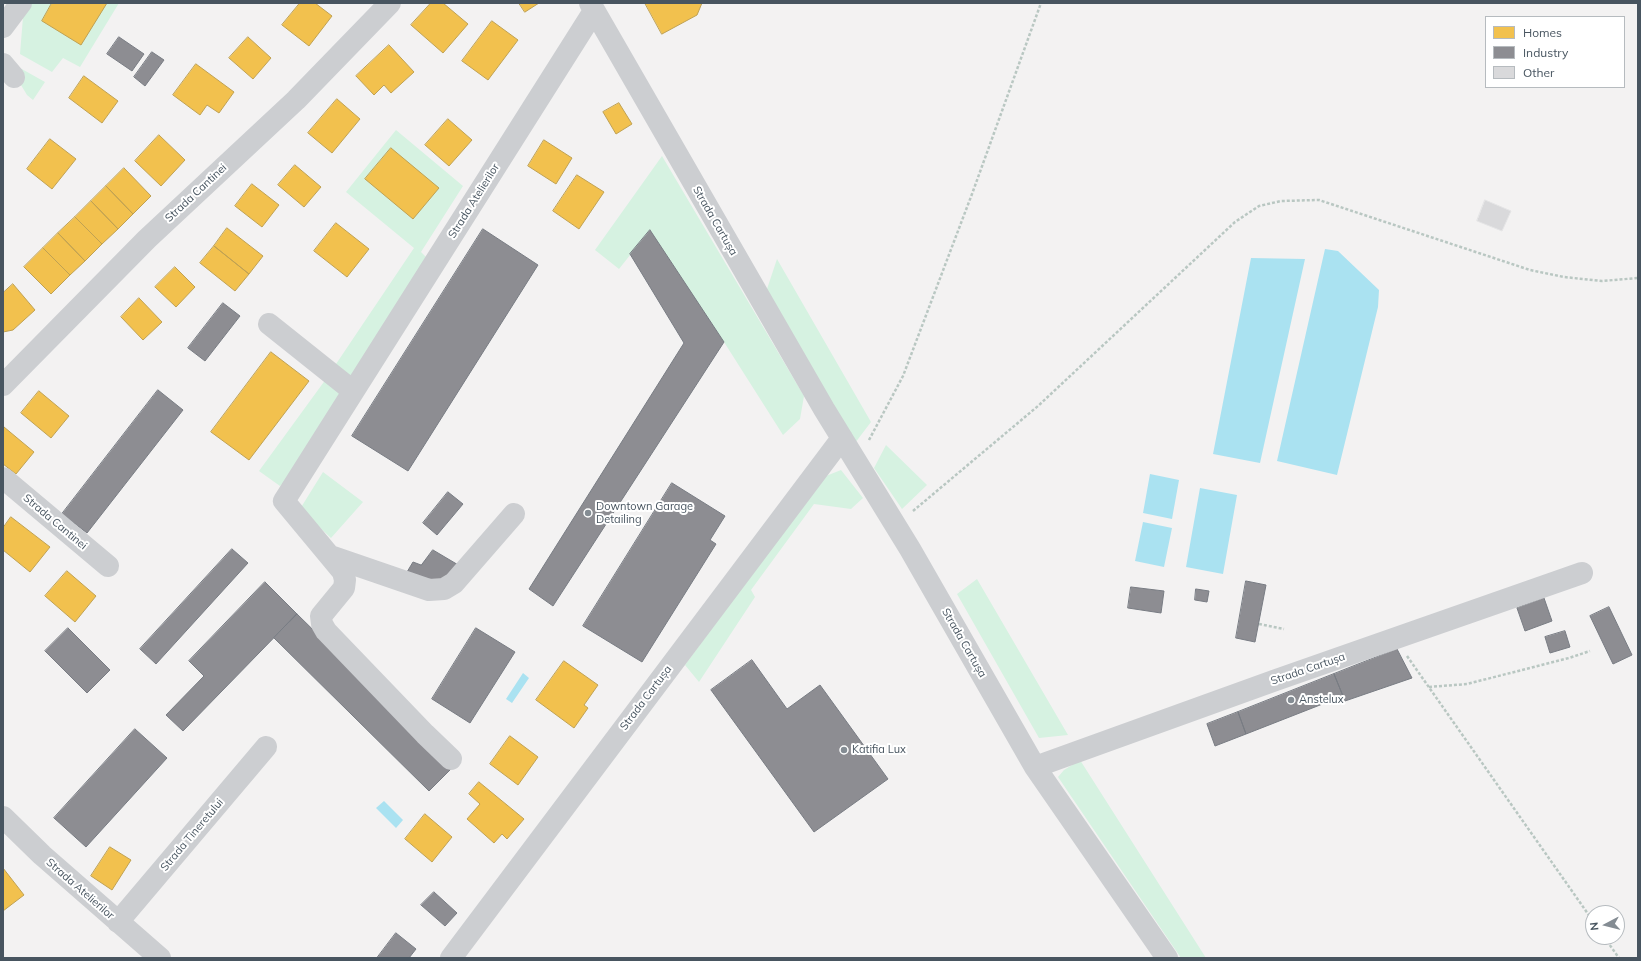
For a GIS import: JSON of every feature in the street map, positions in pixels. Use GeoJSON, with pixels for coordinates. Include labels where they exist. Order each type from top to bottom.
{"type":"FeatureCollection","features":[{"type":"Feature","properties":{"kind":"street"},"geometry":{"type":"LineString","coordinates":[[3,27],[21,3]]}},
{"type":"Feature","properties":{"kind":"street","name":"Strada Cantinei"},"geometry":{"type":"LineString","coordinates":[[3,384],[147,239],[296,100],[390,3]]}},
{"type":"Feature","properties":{"kind":"street","name":"Strada Cartușa"},"geometry":{"type":"LineString","coordinates":[[592,7],[1035,768],[1167,958]]}},
{"type":"Feature","properties":{"kind":"street","name":"Strada Atelierilor"},"geometry":{"type":"LineString","coordinates":[[330,556],[284,501],[592,7]]}},
{"type":"Feature","properties":{"kind":"street"},"geometry":{"type":"LineString","coordinates":[[269,324],[353,391]]}},
{"type":"Feature","properties":{"kind":"street","name":"Strada Cartușa"},"geometry":{"type":"LineString","coordinates":[[451,958],[842,438]]}},
{"type":"Feature","properties":{"kind":"street","name":"Strada Cantinei"},"geometry":{"type":"LineString","coordinates":[[3,478],[108,566]]}},
{"type":"Feature","properties":{"kind":"street"},"geometry":{"type":"LineString","coordinates":[[330,556],[429,590],[444,589],[454,583],[514,514]]}},
{"type":"Feature","properties":{"kind":"street"},"geometry":{"type":"LineString","coordinates":[[330,556],[343,572],[345,580],[344,588],[321,616],[322,624],[326,631],[419,728],[451,759]]}},
{"type":"Feature","properties":{"kind":"street","name":"Strada Cartușa"},"geometry":{"type":"LineString","coordinates":[[1035,768],[1395,638],[1582,573]]}},
{"type":"Feature","properties":{"kind":"street","name":"Strada Tineretului"},"geometry":{"type":"LineString","coordinates":[[118,922],[266,747]]}},
{"type":"Feature","properties":{"kind":"street","name":"Strada Atelierilor"},"geometry":{"type":"LineString","coordinates":[[5,822],[160,958]]}},
{"type":"Feature","properties":{"kind":"path"},"geometry":{"type":"LineString","coordinates":[[857,462],[903,376],[972,194],[1041,3]]}},
{"type":"Feature","properties":{"kind":"path"},"geometry":{"type":"LineString","coordinates":[[895,526],[1038,406],[1235,222],[1259,206],[1281,201],[1319,200],[1530,270],[1564,277],[1602,281],[1638,278]]}},
{"type":"Feature","properties":{"kind":"path"},"geometry":{"type":"LineString","coordinates":[[1259,624],[1284,629]]}},
{"type":"Feature","properties":{"kind":"path"},"geometry":{"type":"LineString","coordinates":[[1395,638],[1585,910]]}},
{"type":"Feature","properties":{"kind":"path"},"geometry":{"type":"LineString","coordinates":[[1429,687],[1467,684],[1569,658],[1590,651]]}},
{"type":"Feature","properties":{"kind":"path"},"geometry":{"type":"LineString","coordinates":[[1610,945],[1619,958]]}},
{"type":"Feature","properties":{"kind":"green space"},"geometry":{"type":"Polygon","coordinates":[[[31,3],[119,3],[80,67],[63,58],[52,72],[20,54],[23,17],[31,3]]]}},
{"type":"Feature","properties":{"kind":"green space"},"geometry":{"type":"Polygon","coordinates":[[[20,68],[45,82],[33,100],[27,95],[18,80],[20,68]]]}},
{"type":"Feature","properties":{"kind":"green space"},"geometry":{"type":"Polygon","coordinates":[[[396,130],[463,186],[421,252],[426,257],[350,380],[334,367],[414,248],[346,192],[396,130]]]}},
{"type":"Feature","properties":{"kind":"green space"},"geometry":{"type":"Polygon","coordinates":[[[662,156],[804,396],[800,419],[783,435],[650,230],[619,269],[595,250],[662,156]]]}},
{"type":"Feature","properties":{"kind":"green space"},"geometry":{"type":"Polygon","coordinates":[[[777,259],[871,422],[855,443],[766,292],[777,259]]]}},
{"type":"Feature","properties":{"kind":"green space"},"geometry":{"type":"Polygon","coordinates":[[[326,379],[344,393],[287,480],[280,486],[259,471],[326,379]]]}},
{"type":"Feature","properties":{"kind":"green space"},"geometry":{"type":"Polygon","coordinates":[[[886,445],[927,485],[902,509],[874,468],[886,445]]]}},
{"type":"Feature","properties":{"kind":"green space"},"geometry":{"type":"Polygon","coordinates":[[[841,470],[863,498],[851,509],[814,504],[751,590],[755,597],[699,682],[685,665],[821,478],[841,470]]]}},
{"type":"Feature","properties":{"kind":"green space"},"geometry":{"type":"Polygon","coordinates":[[[323,472],[363,502],[331,538],[300,509],[323,472]]]}},
{"type":"Feature","properties":{"kind":"green space"},"geometry":{"type":"Polygon","coordinates":[[[977,579],[1068,735],[1039,738],[957,594],[977,579]]]}},
{"type":"Feature","properties":{"kind":"green space"},"geometry":{"type":"Polygon","coordinates":[[[1080,760],[1206,958],[1181,958],[1058,777],[1064,770],[1080,760]]]}},
{"type":"Feature","properties":{"kind":"water"},"geometry":{"type":"Polygon","coordinates":[[[1325,249],[1338,251],[1379,290],[1378,307],[1337,475],[1277,461],[1325,249]]]}},
{"type":"Feature","properties":{"kind":"water"},"geometry":{"type":"Polygon","coordinates":[[[1251,258],[1305,259],[1260,463],[1213,454],[1251,258]]]}},
{"type":"Feature","properties":{"kind":"water"},"geometry":{"type":"Polygon","coordinates":[[[1150,474],[1179,480],[1172,519],[1143,513],[1150,474]]]}},
{"type":"Feature","properties":{"kind":"water"},"geometry":{"type":"Polygon","coordinates":[[[1200,488],[1237,495],[1223,574],[1186,567],[1200,488]]]}},
{"type":"Feature","properties":{"kind":"water"},"geometry":{"type":"Polygon","coordinates":[[[1143,522],[1172,528],[1164,567],[1135,561],[1143,522]]]}},
{"type":"Feature","properties":{"kind":"water"},"geometry":{"type":"Polygon","coordinates":[[[523,673],[529,678],[512,703],[506,699],[523,673]]]}},
{"type":"Feature","properties":{"kind":"water"},"geometry":{"type":"Polygon","coordinates":[[[384,801],[403,820],[396,828],[376,808],[384,801]]]}},
{"type":"Feature","properties":{"kind":"building: Homes"},"geometry":{"type":"Polygon","coordinates":[[[52,3],[107,3],[81,45],[42,21],[52,3]]]}},
{"type":"Feature","properties":{"kind":"building: Homes"},"geometry":{"type":"Polygon","coordinates":[[[300,3],[315,3],[332,16],[309,46],[282,25],[300,3]]]}},
{"type":"Feature","properties":{"kind":"building: Homes"},"geometry":{"type":"Polygon","coordinates":[[[431,3],[443,3],[468,24],[443,53],[411,25],[431,3]]]}},
{"type":"Feature","properties":{"kind":"building: Homes"},"geometry":{"type":"Polygon","coordinates":[[[519,3],[539,3],[525,12],[519,3]]]}},
{"type":"Feature","properties":{"kind":"building: Homes"},"geometry":{"type":"Polygon","coordinates":[[[645,3],[702,3],[697,15],[662,34],[645,3]]]}},
{"type":"Feature","properties":{"kind":"building: Homes"},"geometry":{"type":"Polygon","coordinates":[[[492,21],[518,40],[488,80],[462,61],[492,21]]]}},
{"type":"Feature","properties":{"kind":"building: Homes"},"geometry":{"type":"Polygon","coordinates":[[[248,37],[271,58],[253,79],[229,58],[248,37]]]}},
{"type":"Feature","properties":{"kind":"building: Homes"},"geometry":{"type":"Polygon","coordinates":[[[389,45],[414,72],[391,93],[384,85],[374,95],[356,76],[389,45]]]}},
{"type":"Feature","properties":{"kind":"building: Homes"},"geometry":{"type":"Polygon","coordinates":[[[196,64],[234,92],[219,113],[207,105],[200,115],[173,95],[196,64]]]}},
{"type":"Feature","properties":{"kind":"building: Homes"},"geometry":{"type":"Polygon","coordinates":[[[84,76],[118,101],[102,123],[69,98],[84,76]]]}},
{"type":"Feature","properties":{"kind":"building: Homes"},"geometry":{"type":"Polygon","coordinates":[[[337,99],[360,119],[332,153],[308,133],[337,99]]]}},
{"type":"Feature","properties":{"kind":"building: Homes"},"geometry":{"type":"Polygon","coordinates":[[[619,103],[632,124],[616,134],[603,112],[619,103]]]}},
{"type":"Feature","properties":{"kind":"building: Homes"},"geometry":{"type":"Polygon","coordinates":[[[448,119],[472,140],[449,166],[425,145],[448,119]]]}},
{"type":"Feature","properties":{"kind":"building: Homes"},"geometry":{"type":"Polygon","coordinates":[[[159,135],[185,160],[161,186],[135,161],[159,135]]]}},
{"type":"Feature","properties":{"kind":"building: Homes"},"geometry":{"type":"Polygon","coordinates":[[[50,139],[76,159],[52,189],[27,169],[50,139]]]}},
{"type":"Feature","properties":{"kind":"building: Homes"},"geometry":{"type":"Polygon","coordinates":[[[544,140],[572,158],[556,184],[528,166],[544,140]]]}},
{"type":"Feature","properties":{"kind":"building: Homes"},"geometry":{"type":"Polygon","coordinates":[[[391,148],[439,188],[413,219],[365,179],[391,148]]]}},
{"type":"Feature","properties":{"kind":"building: Homes"},"geometry":{"type":"Polygon","coordinates":[[[295,165],[321,187],[304,207],[278,185],[295,165]]]}},
{"type":"Feature","properties":{"kind":"building: Homes"},"geometry":{"type":"Polygon","coordinates":[[[124,168],[151,196],[133,214],[106,186],[124,168]]]}},
{"type":"Feature","properties":{"kind":"building: Homes"},"geometry":{"type":"Polygon","coordinates":[[[577,175],[604,192],[579,229],[553,211],[577,175]]]}},
{"type":"Feature","properties":{"kind":"building: Homes"},"geometry":{"type":"Polygon","coordinates":[[[252,184],[279,205],[262,227],[235,206],[252,184]]]}},
{"type":"Feature","properties":{"kind":"building: Homes"},"geometry":{"type":"Polygon","coordinates":[[[106,186],[133,214],[118,229],[91,201],[106,186]]]}},
{"type":"Feature","properties":{"kind":"building: Homes"},"geometry":{"type":"Polygon","coordinates":[[[91,201],[118,229],[102,244],[75,217],[91,201]]]}},
{"type":"Feature","properties":{"kind":"building: Homes"},"geometry":{"type":"Polygon","coordinates":[[[75,217],[102,244],[85,261],[58,233],[75,217]]]}},
{"type":"Feature","properties":{"kind":"building: Homes"},"geometry":{"type":"Polygon","coordinates":[[[336,223],[369,249],[347,277],[314,251],[336,223]]]}},
{"type":"Feature","properties":{"kind":"building: Homes"},"geometry":{"type":"Polygon","coordinates":[[[227,228],[263,256],[249,274],[214,246],[227,228]]]}},
{"type":"Feature","properties":{"kind":"building: Homes"},"geometry":{"type":"Polygon","coordinates":[[[58,233],[85,261],[70,275],[43,248],[58,233]]]}},
{"type":"Feature","properties":{"kind":"building: Homes"},"geometry":{"type":"Polygon","coordinates":[[[214,246],[249,274],[235,291],[200,263],[214,246]]]}},
{"type":"Feature","properties":{"kind":"building: Homes"},"geometry":{"type":"Polygon","coordinates":[[[43,248],[70,275],[51,294],[24,267],[43,248]]]}},
{"type":"Feature","properties":{"kind":"building: Homes"},"geometry":{"type":"Polygon","coordinates":[[[175,267],[195,287],[176,307],[155,287],[175,267]]]}},
{"type":"Feature","properties":{"kind":"building: Homes"},"geometry":{"type":"Polygon","coordinates":[[[13,284],[35,310],[13,330],[3,332],[3,293],[13,284]]]}},
{"type":"Feature","properties":{"kind":"building: Homes"},"geometry":{"type":"Polygon","coordinates":[[[139,298],[162,322],[143,340],[121,317],[139,298]]]}},
{"type":"Feature","properties":{"kind":"building: Homes"},"geometry":{"type":"Polygon","coordinates":[[[271,352],[309,381],[249,460],[211,432],[271,352]]]}},
{"type":"Feature","properties":{"kind":"building: Homes"},"geometry":{"type":"Polygon","coordinates":[[[39,391],[69,416],[51,438],[21,413],[39,391]]]}},
{"type":"Feature","properties":{"kind":"building: Homes"},"geometry":{"type":"Polygon","coordinates":[[[4,427],[34,452],[16,474],[3,464],[4,427]]]}},
{"type":"Feature","properties":{"kind":"building: Homes"},"geometry":{"type":"Polygon","coordinates":[[[11,517],[50,547],[30,572],[3,550],[3,528],[11,517]]]}},
{"type":"Feature","properties":{"kind":"building: Homes"},"geometry":{"type":"Polygon","coordinates":[[[67,571],[96,596],[75,622],[45,596],[67,571]]]}},
{"type":"Feature","properties":{"kind":"building: Homes"},"geometry":{"type":"Polygon","coordinates":[[[564,661],[598,685],[584,705],[588,708],[574,728],[536,700],[564,661]]]}},
{"type":"Feature","properties":{"kind":"building: Homes"},"geometry":{"type":"Polygon","coordinates":[[[510,736],[538,757],[518,785],[490,764],[510,736]]]}},
{"type":"Feature","properties":{"kind":"building: Homes"},"geometry":{"type":"Polygon","coordinates":[[[479,782],[524,819],[507,839],[502,834],[494,843],[467,819],[480,804],[469,794],[479,782]]]}},
{"type":"Feature","properties":{"kind":"building: Homes"},"geometry":{"type":"Polygon","coordinates":[[[425,814],[452,837],[432,862],[405,839],[425,814]]]}},
{"type":"Feature","properties":{"kind":"building: Homes"},"geometry":{"type":"Polygon","coordinates":[[[110,847],[131,860],[112,890],[91,876],[110,847]]]}},
{"type":"Feature","properties":{"kind":"building: Homes"},"geometry":{"type":"Polygon","coordinates":[[[3,868],[24,895],[3,911],[3,868]]]}},
{"type":"Feature","properties":{"kind":"building: Industry"},"geometry":{"type":"Polygon","coordinates":[[[119,37],[144,54],[132,71],[107,54],[119,37]]]}},
{"type":"Feature","properties":{"kind":"building: Industry"},"geometry":{"type":"Polygon","coordinates":[[[152,52],[164,60],[145,86],[134,77],[152,52]]]}},
{"type":"Feature","properties":{"kind":"building: Industry"},"geometry":{"type":"Polygon","coordinates":[[[483,229],[538,265],[408,471],[352,436],[483,229]]]}},
{"type":"Feature","properties":{"kind":"building: Industry"},"geometry":{"type":"Polygon","coordinates":[[[650,230],[724,342],[553,606],[529,589],[684,343],[630,254],[650,230]]]}},
{"type":"Feature","properties":{"kind":"building: Industry"},"geometry":{"type":"Polygon","coordinates":[[[223,303],[240,316],[205,361],[188,348],[223,303]]]}},
{"type":"Feature","properties":{"kind":"building: Industry"},"geometry":{"type":"Polygon","coordinates":[[[158,390],[183,410],[87,533],[62,514],[158,390]]]}},
{"type":"Feature","properties":{"kind":"building: Industry"},"geometry":{"type":"Polygon","coordinates":[[[672,483],[725,516],[710,540],[716,544],[642,662],[583,626],[672,483]]]}},
{"type":"Feature","properties":{"kind":"building: Industry"},"geometry":{"type":"Polygon","coordinates":[[[448,492],[463,504],[437,535],[423,523],[448,492]]]}},
{"type":"Feature","properties":{"kind":"building: Industry"},"geometry":{"type":"Polygon","coordinates":[[[232,549],[248,563],[156,664],[140,649],[232,549]]]}},
{"type":"Feature","properties":{"kind":"building: Industry"},"geometry":{"type":"Polygon","coordinates":[[[433,550],[460,566],[443,584],[407,572],[413,562],[421,565],[433,550]]]}},
{"type":"Feature","properties":{"kind":"building: Industry"},"geometry":{"type":"Polygon","coordinates":[[[1246,581],[1266,585],[1255,642],[1236,638],[1246,581]]]}},
{"type":"Feature","properties":{"kind":"building: Industry"},"geometry":{"type":"Polygon","coordinates":[[[265,582],[297,614],[183,731],[166,715],[204,676],[189,661],[265,582]]]}},
{"type":"Feature","properties":{"kind":"building: Industry"},"geometry":{"type":"Polygon","coordinates":[[[1131,587],[1164,591],[1161,613],[1128,608],[1131,587]]]}},
{"type":"Feature","properties":{"kind":"building: Industry"},"geometry":{"type":"Polygon","coordinates":[[[1196,589],[1209,591],[1207,602],[1195,600],[1196,589]]]}},
{"type":"Feature","properties":{"kind":"building: Industry"},"geometry":{"type":"Polygon","coordinates":[[[1544,598],[1552,621],[1525,631],[1517,608],[1544,598]]]}},
{"type":"Feature","properties":{"kind":"building: Industry"},"geometry":{"type":"Polygon","coordinates":[[[1609,607],[1632,655],[1613,664],[1590,616],[1609,607]]]}},
{"type":"Feature","properties":{"kind":"building: Industry"},"geometry":{"type":"Polygon","coordinates":[[[297,614],[453,767],[429,791],[274,638],[297,614]]]}},
{"type":"Feature","properties":{"kind":"building: Industry"},"geometry":{"type":"Polygon","coordinates":[[[68,628],[110,670],[87,693],[45,651],[68,628]]]}},
{"type":"Feature","properties":{"kind":"building: Industry"},"geometry":{"type":"Polygon","coordinates":[[[476,628],[515,652],[470,723],[432,699],[476,628]]]}},
{"type":"Feature","properties":{"kind":"building: Industry"},"geometry":{"type":"Polygon","coordinates":[[[1565,631],[1570,647],[1550,653],[1545,637],[1565,631]]]}},
{"type":"Feature","properties":{"kind":"building: Industry"},"geometry":{"type":"Polygon","coordinates":[[[1397,649],[1412,678],[1345,701],[1334,674],[1397,649]]]}},
{"type":"Feature","properties":{"kind":"building: Industry"},"geometry":{"type":"Polygon","coordinates":[[[752,660],[787,709],[820,685],[888,779],[814,832],[711,690],[752,660]]]}},
{"type":"Feature","properties":{"kind":"building: Industry"},"geometry":{"type":"Polygon","coordinates":[[[1334,674],[1343,696],[1246,734],[1238,712],[1334,674]]]}},
{"type":"Feature","properties":{"kind":"building: Industry"},"geometry":{"type":"Polygon","coordinates":[[[1238,712],[1246,734],[1215,746],[1207,724],[1238,712]]]}},
{"type":"Feature","properties":{"kind":"building: Industry"},"geometry":{"type":"Polygon","coordinates":[[[135,729],[167,758],[86,847],[54,818],[135,729]]]}},
{"type":"Feature","properties":{"kind":"building: Industry"},"geometry":{"type":"Polygon","coordinates":[[[434,892],[457,913],[445,926],[421,905],[434,892]]]}},
{"type":"Feature","properties":{"kind":"building: Industry"},"geometry":{"type":"Polygon","coordinates":[[[396,933],[416,949],[409,958],[377,958],[396,933]]]}},
{"type":"Feature","properties":{"kind":"building: Other"},"geometry":{"type":"Polygon","coordinates":[[[1485,200],[1511,211],[1502,231],[1477,221],[1485,200]]]}},
{"type":"Feature","properties":{"kind":"place","name":"Downtown Garage Detailing"},"geometry":{"type":"Point","coordinates":[588,513]}},
{"type":"Feature","properties":{"kind":"place","name":"Anstelux"},"geometry":{"type":"Point","coordinates":[1291,700]}},
{"type":"Feature","properties":{"kind":"place","name":"Katifia Lux"},"geometry":{"type":"Point","coordinates":[844,750]}}]}
